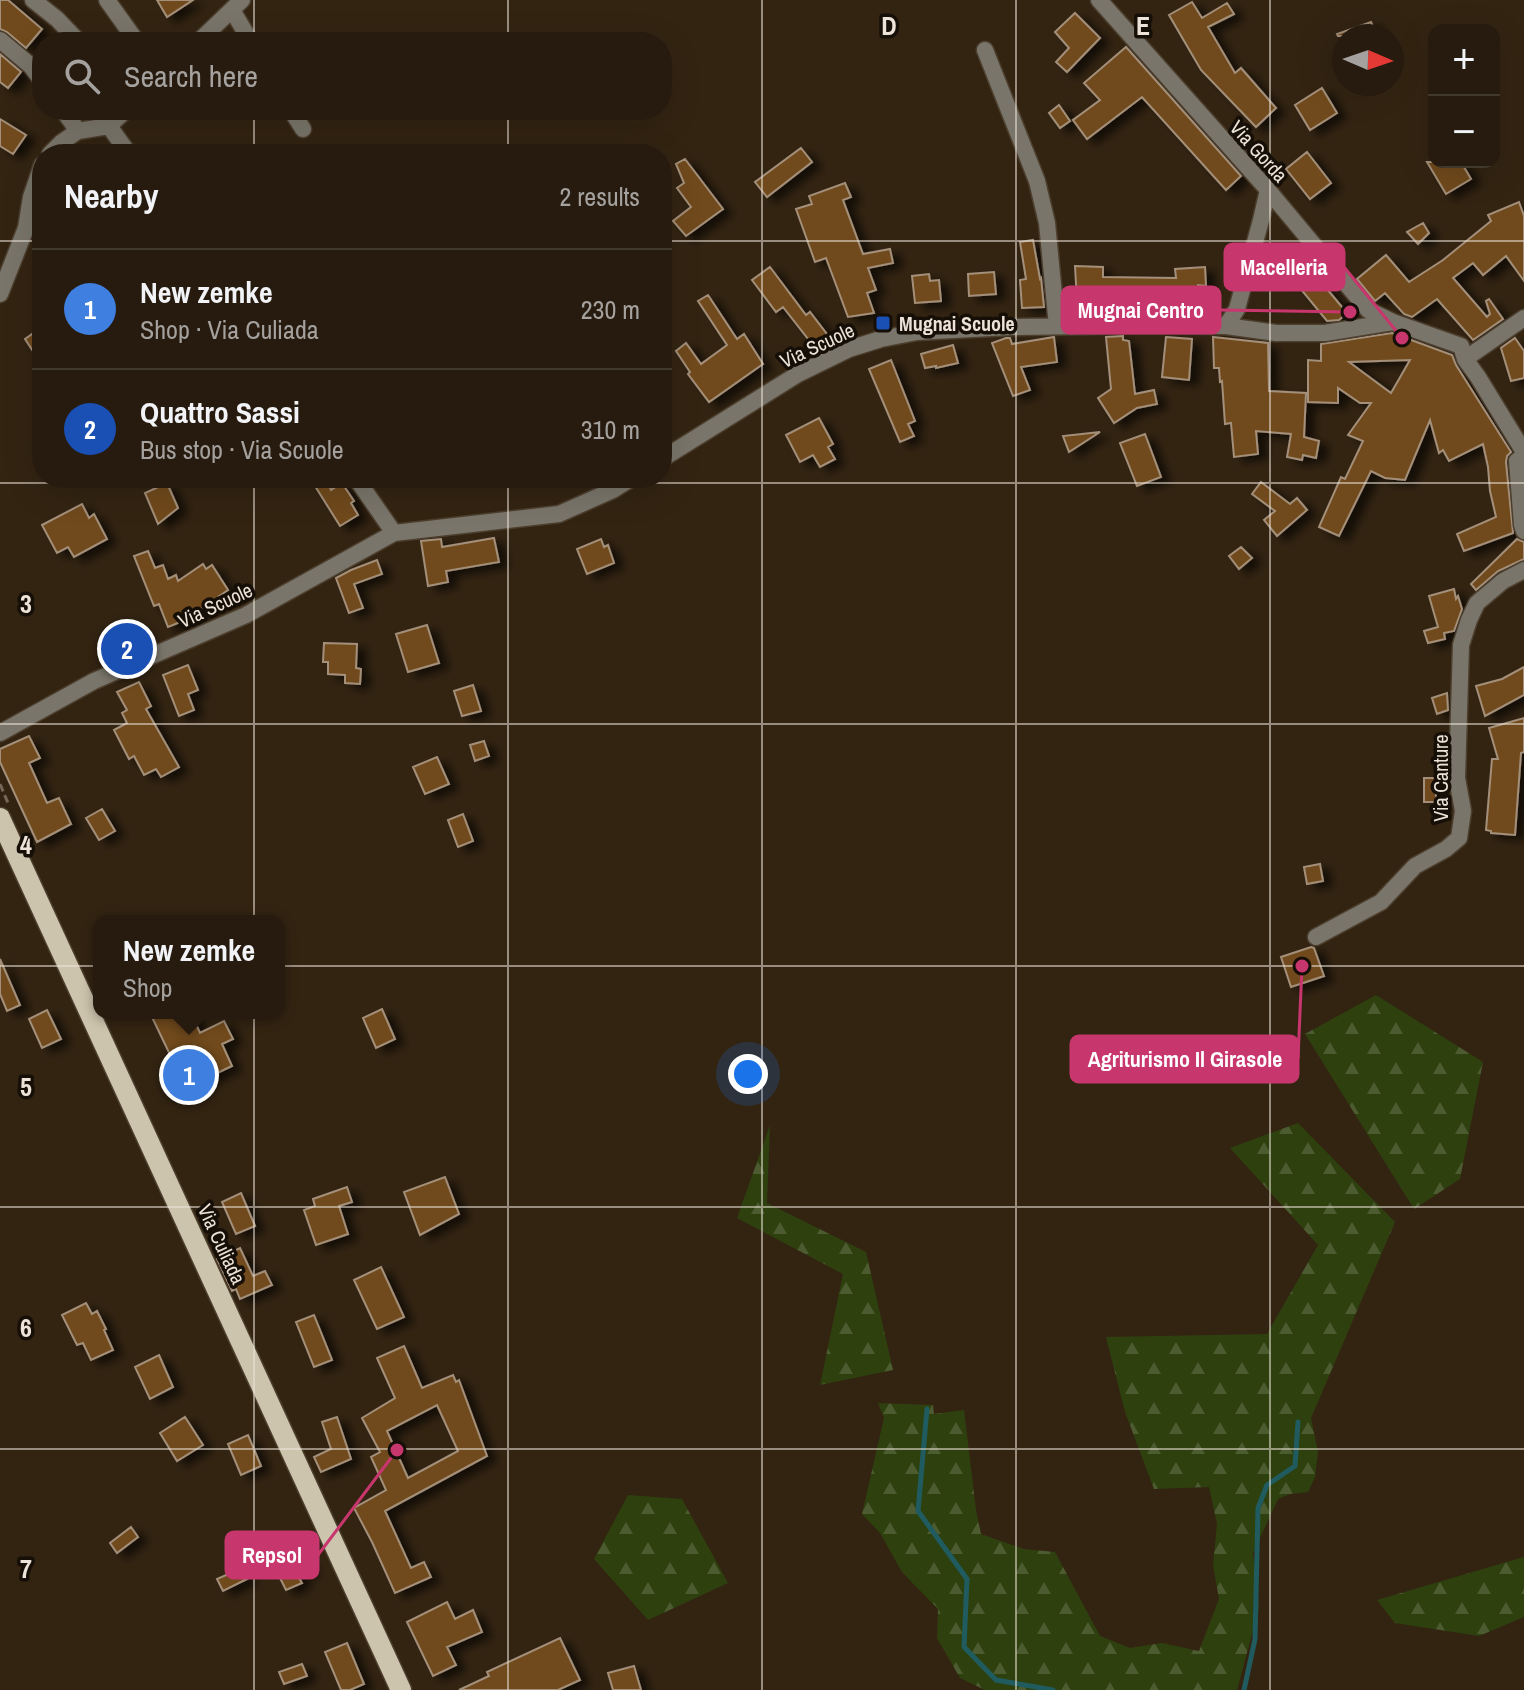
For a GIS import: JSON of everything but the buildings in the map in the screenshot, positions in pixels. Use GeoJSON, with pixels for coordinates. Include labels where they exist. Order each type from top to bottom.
{"type":"FeatureCollection","features":[{"type":"Feature","properties":{"kind":"main road","name":"Via Culiada"},"geometry":{"type":"LineString","coordinates":[[0,818],[401,1690]]}},
{"type":"Feature","properties":{"kind":"street"},"geometry":{"type":"LineString","coordinates":[[33,0],[69,32]]}},
{"type":"Feature","properties":{"kind":"street"},"geometry":{"type":"LineString","coordinates":[[107,0],[130,32]]}},
{"type":"Feature","properties":{"kind":"street","name":"Via Gorda"},"geometry":{"type":"LineString","coordinates":[[1099,0],[1268,190],[1368,310],[1393,322]]}},
{"type":"Feature","properties":{"kind":"street"},"geometry":{"type":"LineString","coordinates":[[209,32],[237,5],[247,32]]}},
{"type":"Feature","properties":{"kind":"street"},"geometry":{"type":"LineString","coordinates":[[0,40],[32,67]]}},
{"type":"Feature","properties":{"kind":"street"},"geometry":{"type":"LineString","coordinates":[[985,50],[1037,181],[1047,223],[1057,326]]}},
{"type":"Feature","properties":{"kind":"street"},"geometry":{"type":"LineString","coordinates":[[70,120],[78,131]]}},
{"type":"Feature","properties":{"kind":"street"},"geometry":{"type":"LineString","coordinates":[[60,144],[78,131],[109,126],[115,120]]}},
{"type":"Feature","properties":{"kind":"street"},"geometry":{"type":"LineString","coordinates":[[297,120],[303,129]]}},
{"type":"Feature","properties":{"kind":"street"},"geometry":{"type":"LineString","coordinates":[[109,126],[122,144]]}},
{"type":"Feature","properties":{"kind":"street"},"geometry":{"type":"LineString","coordinates":[[1226,326],[1237,309],[1268,190]]}},
{"type":"Feature","properties":{"kind":"street"},"geometry":{"type":"LineString","coordinates":[[0,294],[26,228],[32,194]]}},
{"type":"Feature","properties":{"kind":"street"},"geometry":{"type":"LineString","coordinates":[[1465,359],[1524,318]]}},
{"type":"Feature","properties":{"kind":"street"},"geometry":{"type":"LineString","coordinates":[[1393,322],[1461,346],[1465,359],[1524,454],[1517,461],[1524,531]]}},
{"type":"Feature","properties":{"kind":"street","name":"Via Scuole"},"geometry":{"type":"LineString","coordinates":[[672,453],[798,374],[849,349],[917,332],[1057,326],[1226,326],[1276,333],[1325,333],[1393,322]]}},
{"type":"Feature","properties":{"kind":"street"},"geometry":{"type":"LineString","coordinates":[[363,488],[394,533]]}},
{"type":"Feature","properties":{"kind":"street","name":"Via Scuole"},"geometry":{"type":"LineString","coordinates":[[0,733],[94,681],[246,615],[394,533],[559,514],[616,488]]}},
{"type":"Feature","properties":{"kind":"street","name":"Via Canture"},"geometry":{"type":"LineString","coordinates":[[1316,937],[1381,902],[1415,866],[1459,838],[1463,811],[1457,778],[1461,645],[1477,603],[1503,581],[1524,570]]}},
{"type":"Feature","properties":{"kind":"green space"},"geometry":{"type":"Polygon","coordinates":[[[1376,995],[1483,1062],[1460,1179],[1414,1209],[1305,1034],[1376,995]]]}},
{"type":"Feature","properties":{"kind":"green space"},"geometry":{"type":"Polygon","coordinates":[[[1298,1123],[1395,1222],[1311,1418],[1318,1452],[1315,1477],[1308,1492],[1278,1499],[1253,1553],[1259,1608],[1237,1690],[985,1690],[960,1678],[937,1638],[938,1609],[902,1572],[880,1533],[862,1514],[884,1418],[878,1403],[933,1405],[934,1414],[964,1410],[981,1534],[1024,1549],[1055,1552],[1100,1636],[1130,1648],[1162,1643],[1199,1651],[1219,1599],[1213,1565],[1217,1524],[1209,1487],[1154,1489],[1125,1412],[1106,1337],[1267,1334],[1318,1245],[1230,1148],[1298,1123]]]}},
{"type":"Feature","properties":{"kind":"green space"},"geometry":{"type":"Polygon","coordinates":[[[770,1125],[767,1203],[866,1252],[893,1370],[820,1385],[843,1274],[737,1218],[770,1125]]]}},
{"type":"Feature","properties":{"kind":"green space"},"geometry":{"type":"Polygon","coordinates":[[[628,1495],[682,1499],[728,1583],[648,1620],[594,1559],[628,1495]]]}},
{"type":"Feature","properties":{"kind":"green space"},"geometry":{"type":"Polygon","coordinates":[[[1524,1557],[1524,1617],[1479,1636],[1395,1623],[1377,1600],[1524,1557]]]}},
{"type":"Feature","properties":{"kind":"waterway"},"geometry":{"type":"LineString","coordinates":[[927,1409],[918,1511],[967,1579],[964,1647],[996,1680],[1053,1690]]}},
{"type":"Feature","properties":{"kind":"waterway"},"geometry":{"type":"LineString","coordinates":[[1244,1690],[1255,1639],[1258,1508],[1267,1485],[1295,1466],[1298,1422]]}},
{"type":"Feature","properties":{"kind":"place","name":"Mugnai Centro"},"geometry":{"type":"Point","coordinates":[1350,312]}},
{"type":"Feature","properties":{"kind":"place","name":"Mugnai Scuole"},"geometry":{"type":"Point","coordinates":[883,323]}},
{"type":"Feature","properties":{"kind":"place","name":"Macelleria"},"geometry":{"type":"Point","coordinates":[1402,338]}},
{"type":"Feature","properties":{"kind":"place","name":"Quattro Sassi"},"geometry":{"type":"Point","coordinates":[127,649]}},
{"type":"Feature","properties":{"kind":"place","name":"Agriturismo Il Girasole"},"geometry":{"type":"Point","coordinates":[1302,966]}},
{"type":"Feature","properties":{"kind":"place","name":"New zemke"},"geometry":{"type":"Point","coordinates":[189,1075]}},
{"type":"Feature","properties":{"kind":"place","name":"Repsol"},"geometry":{"type":"Point","coordinates":[397,1450]}}]}
